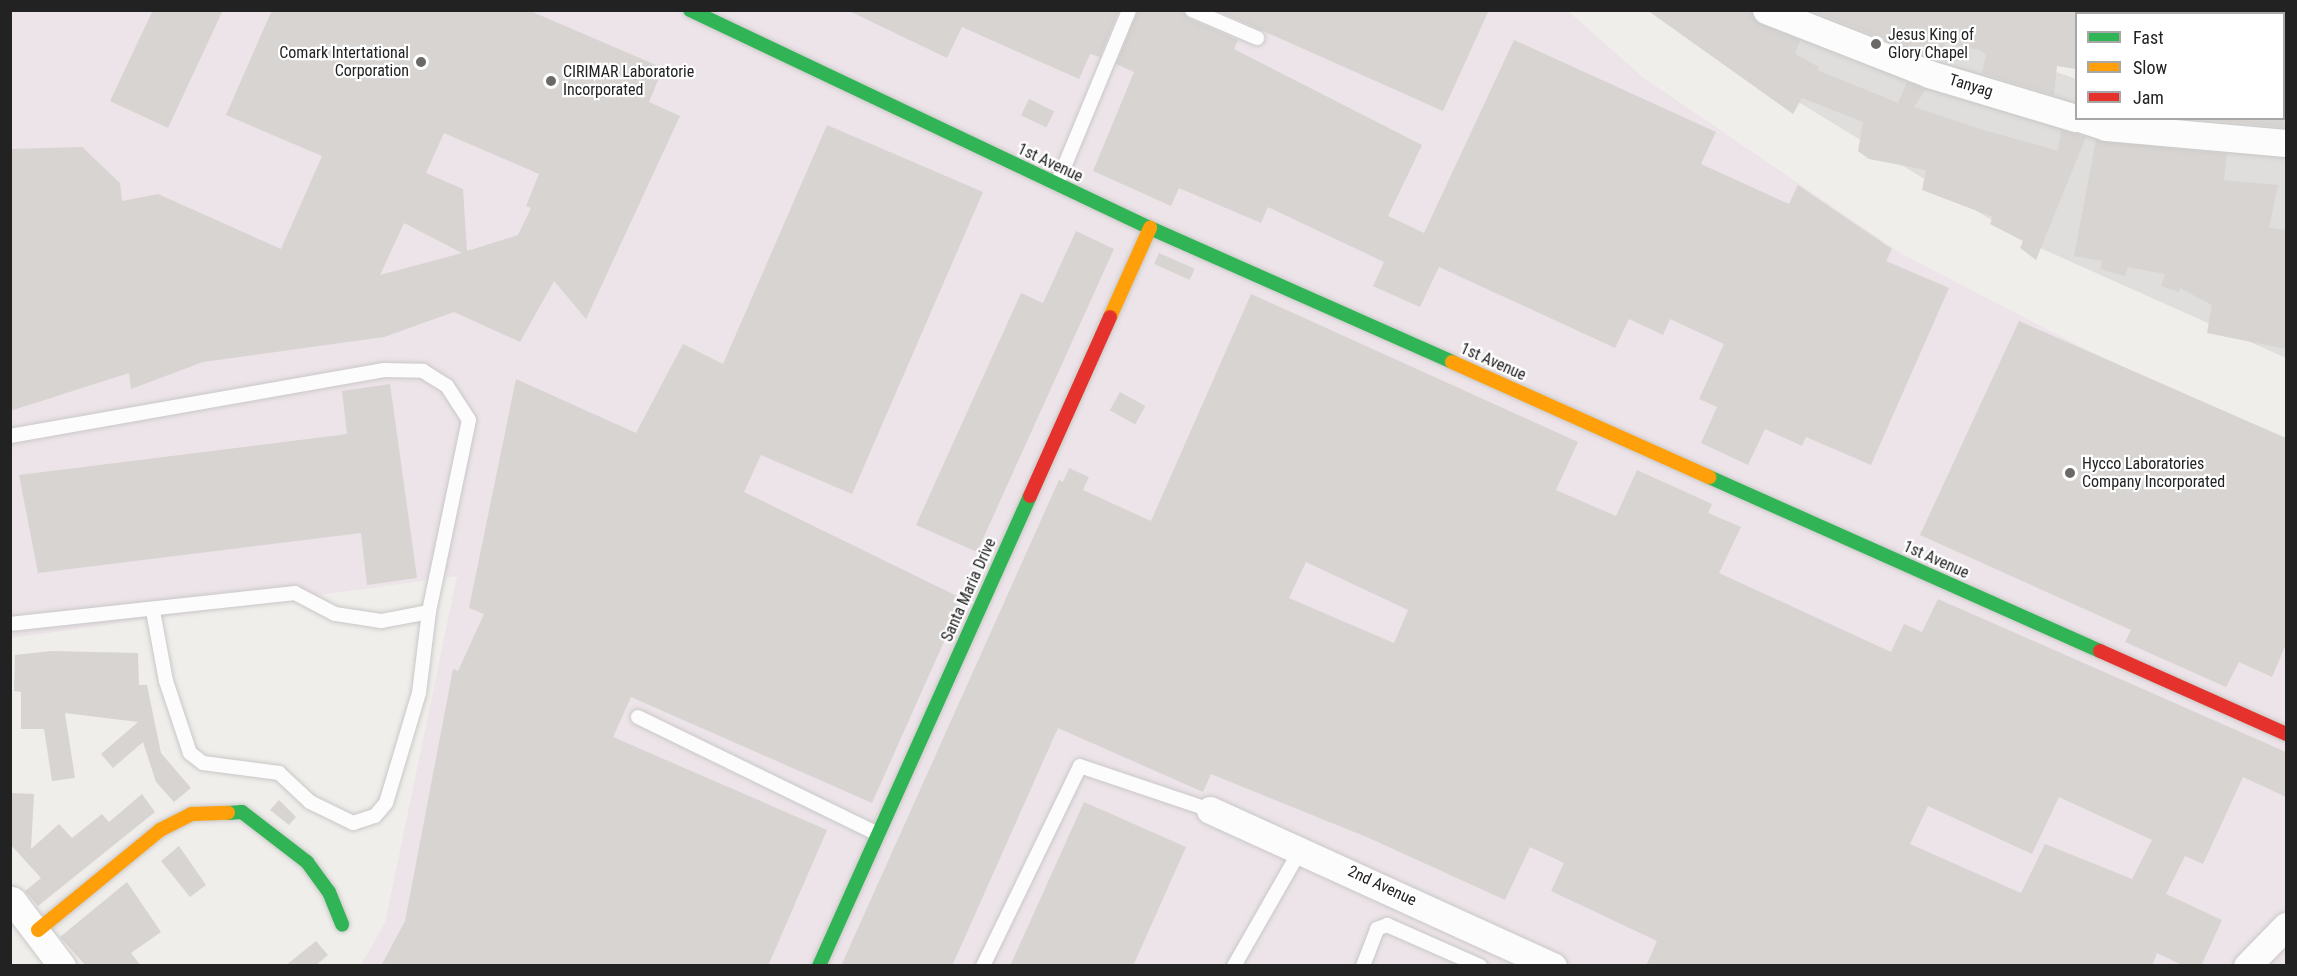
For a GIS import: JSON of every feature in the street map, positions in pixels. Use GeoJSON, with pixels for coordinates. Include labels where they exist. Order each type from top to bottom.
{"type":"FeatureCollection","features":[{"type":"Feature","properties":{"kind":"street","name":"1st Avenue"},"geometry":{"type":"LineString","coordinates":[[690,10],[735,20],[1057,184],[1150,228],[2286,734]]}},
{"type":"Feature","properties":{"kind":"street","name":"Tanyag"},"geometry":{"type":"LineString","coordinates":[[1766,10],[1929,74],[2075,117]]}},
{"type":"Feature","properties":{"kind":"street","name":"Tanyag"},"geometry":{"type":"LineString","coordinates":[[2084,120],[2106,127],[2286,143]]}},
{"type":"Feature","properties":{"kind":"street","name":"Santa Maria Drive"},"geometry":{"type":"LineString","coordinates":[[819,966],[1150,228]]}},
{"type":"Feature","properties":{"kind":"street","name":"2nd Avenue"},"geometry":{"type":"LineString","coordinates":[[1210,810],[1301,849],[1553,966]]}},
{"type":"Feature","properties":{"kind":"street"},"geometry":{"type":"LineString","coordinates":[[38,930],[160,830],[192,814],[242,812],[307,862],[329,892],[342,924]]}},
{"type":"Feature","properties":{"kind":"street"},"geometry":{"type":"LineString","coordinates":[[11,893],[62,966]]}},
{"type":"Feature","properties":{"kind":"street"},"geometry":{"type":"LineString","coordinates":[[2247,966],[2286,926]]}},
{"type":"Feature","properties":{"kind":"lane"},"geometry":{"type":"LineString","coordinates":[[1057,184],[1129,10]]}},
{"type":"Feature","properties":{"kind":"lane"},"geometry":{"type":"LineString","coordinates":[[1191,10],[1257,38]]}},
{"type":"Feature","properties":{"kind":"lane"},"geometry":{"type":"LineString","coordinates":[[10,436],[248,396],[355,373],[423,371],[447,386],[469,420],[429,612],[419,693],[386,804],[375,816],[353,823],[310,802],[279,773],[203,763],[190,753],[166,681],[153,612]]}},
{"type":"Feature","properties":{"kind":"lane"},"geometry":{"type":"LineString","coordinates":[[10,624],[153,612],[295,593],[346,616],[381,621],[429,612]]}},
{"type":"Feature","properties":{"kind":"lane"},"geometry":{"type":"LineString","coordinates":[[638,717],[878,834]]}},
{"type":"Feature","properties":{"kind":"lane"},"geometry":{"type":"LineString","coordinates":[[983,966],[1080,766],[1210,810]]}},
{"type":"Feature","properties":{"kind":"lane"},"geometry":{"type":"LineString","coordinates":[[1234,966],[1301,849]]}},
{"type":"Feature","properties":{"kind":"lane"},"geometry":{"type":"LineString","coordinates":[[1363,966],[1377,929],[1387,924],[1480,966]]}},
{"type":"Feature","properties":{"kind":"shaded area"},"geometry":{"type":"Polygon","coordinates":[[[10,11],[1568,11],[1644,78],[1902,254],[2091,352],[2286,441],[2286,965],[361,965],[385,923],[457,576],[11,638],[10,11]]]}},
{"type":"Feature","properties":{"kind":"shaded area"},"geometry":{"type":"Polygon","coordinates":[[[1683,11],[1884,11],[2075,79],[2075,120],[2285,120],[2286,91],[2286,358],[2029,243],[1733,62],[1683,11]]]}},
{"type":"Feature","properties":{"kind":"building"},"geometry":{"type":"Polygon","coordinates":[[[153,10],[223,10],[168,128],[110,101],[153,10]]]}},
{"type":"Feature","properties":{"kind":"building"},"geometry":{"type":"Polygon","coordinates":[[[272,10],[528,10],[663,68],[649,102],[680,116],[586,319],[554,281],[520,342],[454,312],[384,337],[203,362],[131,389],[129,373],[10,411],[10,149],[82,147],[120,183],[122,201],[158,194],[281,249],[322,156],[226,115],[272,10]],[[444,133],[426,173],[463,189],[467,251],[518,235],[531,208],[526,206],[539,174],[444,133]],[[404,223],[380,275],[462,253],[404,223]]]}},
{"type":"Feature","properties":{"kind":"building"},"geometry":{"type":"Polygon","coordinates":[[[847,10],[1119,10],[1100,57],[1090,54],[1079,79],[962,27],[947,58],[847,10]]]}},
{"type":"Feature","properties":{"kind":"building"},"geometry":{"type":"Polygon","coordinates":[[[1138,10],[1183,10],[1188,18],[1238,40],[1234,49],[1422,145],[1388,216],[1424,233],[1514,40],[1716,132],[1701,164],[1789,204],[1798,185],[1892,249],[1886,261],[1949,288],[1871,465],[1806,437],[1802,446],[1765,429],[1748,465],[1701,443],[1717,407],[1699,399],[1724,344],[1670,319],[1663,335],[1629,319],[1615,348],[1439,267],[1420,307],[1373,286],[1384,262],[1268,207],[1261,223],[1179,188],[1171,206],[1093,171],[1134,72],[1116,64],[1138,10]]]}},
{"type":"Feature","properties":{"kind":"building"},"geometry":{"type":"Polygon","coordinates":[[[1216,10],[1489,10],[1443,111],[1216,10]]]}},
{"type":"Feature","properties":{"kind":"building"},"geometry":{"type":"Polygon","coordinates":[[[1647,10],[1751,10],[1760,24],[1800,40],[1795,54],[1819,67],[1817,70],[1898,103],[1907,82],[1926,89],[1914,107],[1977,128],[2058,151],[2061,130],[2086,137],[2036,260],[2020,248],[2023,241],[1990,224],[1993,217],[1922,190],[1926,170],[1869,159],[1858,151],[1863,122],[1802,98],[1793,114],[1647,10]]]}},
{"type":"Feature","properties":{"kind":"building"},"geometry":{"type":"Polygon","coordinates":[[[1810,10],[2076,10],[2075,69],[2057,66],[2054,95],[1982,73],[1986,54],[1979,50],[1945,43],[1941,61],[1810,10]]]}},
{"type":"Feature","properties":{"kind":"building"},"geometry":{"type":"Polygon","coordinates":[[[1029,99],[1054,111],[1046,127],[1021,115],[1029,99]]]}},
{"type":"Feature","properties":{"kind":"building"},"geometry":{"type":"Polygon","coordinates":[[[2286,118],[2286,127],[2210,120],[2285,120],[2286,118]]]}},
{"type":"Feature","properties":{"kind":"building"},"geometry":{"type":"Polygon","coordinates":[[[827,125],[983,192],[852,494],[761,455],[744,492],[963,599],[872,803],[631,697],[613,737],[827,830],[768,966],[381,966],[405,921],[453,669],[458,671],[484,614],[469,608],[516,379],[636,433],[683,344],[723,364],[827,125]]]}},
{"type":"Feature","properties":{"kind":"building"},"geometry":{"type":"Polygon","coordinates":[[[2096,140],[2227,154],[2224,180],[2278,185],[2269,228],[2286,230],[2286,349],[2207,333],[2212,305],[2180,288],[2179,292],[2161,286],[2165,274],[2128,267],[2125,276],[2100,269],[2103,261],[2074,256],[2096,140]]]}},
{"type":"Feature","properties":{"kind":"building"},"geometry":{"type":"Polygon","coordinates":[[[1076,231],[1114,249],[977,552],[916,525],[1021,293],[1043,303],[1076,231]]]}},
{"type":"Feature","properties":{"kind":"building"},"geometry":{"type":"Polygon","coordinates":[[[1159,253],[1195,269],[1190,280],[1154,264],[1159,253]]]}},
{"type":"Feature","properties":{"kind":"building"},"geometry":{"type":"Polygon","coordinates":[[[1251,294],[1578,442],[1556,490],[1616,516],[1637,470],[1712,504],[1708,513],[1741,527],[1719,573],[1891,652],[1904,624],[1922,632],[1938,599],[2286,752],[2286,797],[2243,777],[2203,864],[2185,856],[2166,894],[2222,920],[2201,966],[2184,966],[2157,953],[2152,966],[1646,966],[1657,941],[1551,891],[1564,863],[1530,847],[1505,900],[1369,838],[1211,774],[1203,792],[1058,728],[952,966],[841,966],[1059,480],[1063,482],[1069,468],[1089,477],[1083,490],[1151,521],[1251,294]],[[1306,562],[1289,598],[1394,643],[1408,610],[1306,562]],[[2059,797],[2032,854],[1928,806],[1910,844],[2021,893],[2045,844],[2132,879],[2152,840],[2059,797]]]}},
{"type":"Feature","properties":{"kind":"building","name":"Hycco Laboratories Company Incorporated"},"geometry":{"type":"Polygon","coordinates":[[[2019,321],[2286,438],[2286,644],[2272,677],[2239,662],[2226,687],[2125,642],[2131,630],[1920,535],[2019,321]]]}},
{"type":"Feature","properties":{"kind":"building"},"geometry":{"type":"Polygon","coordinates":[[[390,384],[417,578],[367,585],[361,533],[38,573],[19,475],[347,434],[342,391],[390,384]]]}},
{"type":"Feature","properties":{"kind":"building"},"geometry":{"type":"Polygon","coordinates":[[[1120,392],[1145,406],[1135,424],[1110,410],[1120,392]]]}},
{"type":"Feature","properties":{"kind":"building"},"geometry":{"type":"Polygon","coordinates":[[[51,651],[138,653],[139,685],[147,685],[161,753],[191,788],[174,802],[156,782],[143,742],[113,768],[101,754],[138,722],[65,713],[75,778],[52,781],[44,729],[21,729],[21,692],[14,691],[15,655],[51,651]]]}},
{"type":"Feature","properties":{"kind":"building"},"geometry":{"type":"Polygon","coordinates":[[[10,793],[34,794],[31,849],[59,824],[72,838],[102,814],[109,822],[142,794],[155,812],[38,906],[25,891],[41,878],[10,844],[10,793]]]}},
{"type":"Feature","properties":{"kind":"building"},"geometry":{"type":"Polygon","coordinates":[[[279,800],[296,817],[289,825],[270,810],[279,800]]]}},
{"type":"Feature","properties":{"kind":"building"},"geometry":{"type":"Polygon","coordinates":[[[1084,802],[1186,847],[1133,966],[1010,966],[1084,802]]]}},
{"type":"Feature","properties":{"kind":"building"},"geometry":{"type":"Polygon","coordinates":[[[179,846],[206,885],[190,897],[161,861],[179,846]]]}},
{"type":"Feature","properties":{"kind":"building"},"geometry":{"type":"Polygon","coordinates":[[[127,882],[161,932],[131,953],[141,966],[86,966],[60,937],[127,882]]]}},
{"type":"Feature","properties":{"kind":"building"},"geometry":{"type":"Polygon","coordinates":[[[316,941],[328,955],[315,966],[285,966],[316,941]]]}},
{"type":"Feature","properties":{"kind":"traffic: fast"},"geometry":{"type":"LineString","coordinates":[[690,10],[1150,228],[1452,362]]}},
{"type":"Feature","properties":{"kind":"traffic: fast"},"geometry":{"type":"LineString","coordinates":[[1709,477],[2100,651]]}},
{"type":"Feature","properties":{"kind":"traffic: fast"},"geometry":{"type":"LineString","coordinates":[[819,966],[1030,496]]}},
{"type":"Feature","properties":{"kind":"traffic: fast"},"geometry":{"type":"LineString","coordinates":[[228,813],[242,812],[307,862],[329,892],[342,924]]}},
{"type":"Feature","properties":{"kind":"traffic: slow"},"geometry":{"type":"LineString","coordinates":[[1110,317],[1150,228]]}},
{"type":"Feature","properties":{"kind":"traffic: slow"},"geometry":{"type":"LineString","coordinates":[[1452,362],[1709,477]]}},
{"type":"Feature","properties":{"kind":"traffic: slow"},"geometry":{"type":"LineString","coordinates":[[38,930],[160,830],[192,814],[228,813]]}},
{"type":"Feature","properties":{"kind":"traffic: jam"},"geometry":{"type":"LineString","coordinates":[[1030,496],[1110,317]]}},
{"type":"Feature","properties":{"kind":"traffic: jam"},"geometry":{"type":"LineString","coordinates":[[2100,651],[2286,734]]}},
{"type":"Feature","properties":{"kind":"place","name":"Jesus King of Glory Chapel"},"geometry":{"type":"Point","coordinates":[1876,44]}},
{"type":"Feature","properties":{"kind":"place","name":"Comark Intertational Corporation"},"geometry":{"type":"Point","coordinates":[421,62]}},
{"type":"Feature","properties":{"kind":"place","name":"CIRIMAR Laboratorie Incorporated"},"geometry":{"type":"Point","coordinates":[551,81]}},
{"type":"Feature","properties":{"kind":"place","name":"Hycco Laboratories Company Incorporated"},"geometry":{"type":"Point","coordinates":[2070,473]}}]}
